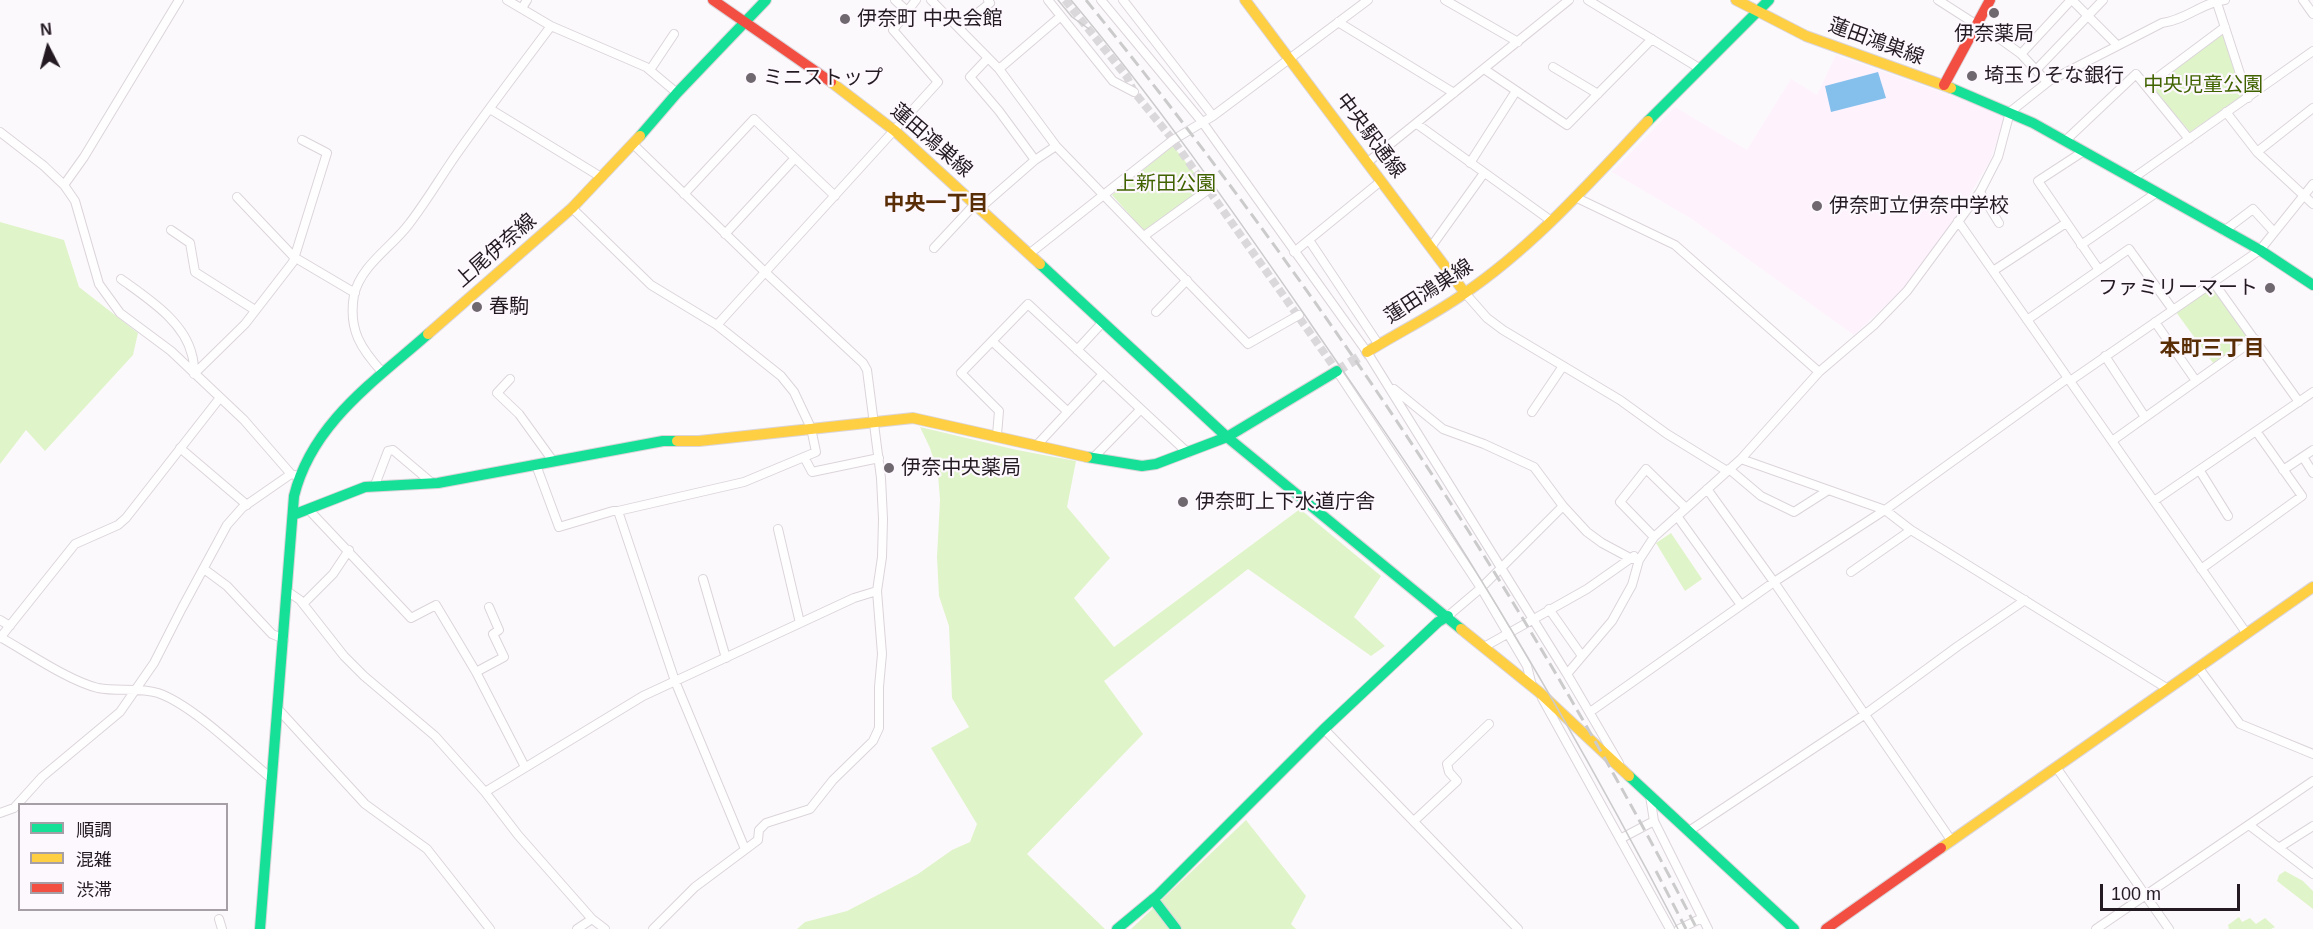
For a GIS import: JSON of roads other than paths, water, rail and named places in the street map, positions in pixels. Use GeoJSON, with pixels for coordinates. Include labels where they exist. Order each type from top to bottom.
{"type":"FeatureCollection","features":[{"type":"Feature","properties":{"kind":"street"},"geometry":{"type":"LineString","coordinates":[[64,185],[84,157],[179,0]]}},
{"type":"Feature","properties":{"kind":"street"},"geometry":{"type":"LineString","coordinates":[[507,0],[551,26],[650,70],[677,93]]}},
{"type":"Feature","properties":{"kind":"street"},"geometry":{"type":"LineString","coordinates":[[522,8],[527,0]]}},
{"type":"Feature","properties":{"kind":"street","name":"蓮田鴻巣線"},"geometry":{"type":"LineString","coordinates":[[713,0],[826,78],[895,131],[1227,437],[1535,689],[1794,929]]}},
{"type":"Feature","properties":{"kind":"street","name":"上尾伊奈線"},"geometry":{"type":"LineString","coordinates":[[260,929],[284,639],[294,475],[325,428],[383,373],[572,208],[766,0]]}},
{"type":"Feature","properties":{"kind":"street"},"geometry":{"type":"LineString","coordinates":[[895,0],[907,11]]}},
{"type":"Feature","properties":{"kind":"street"},"geometry":{"type":"LineString","coordinates":[[717,325],[938,82],[893,30],[916,0]]}},
{"type":"Feature","properties":{"kind":"street"},"geometry":{"type":"LineString","coordinates":[[931,0],[999,69],[1056,146],[1248,344],[1299,315]]}},
{"type":"Feature","properties":{"kind":"street"},"geometry":{"type":"LineString","coordinates":[[959,28],[990,3],[988,0]]}},
{"type":"Feature","properties":{"kind":"street"},"geometry":{"type":"LineString","coordinates":[[1048,0],[1113,81],[1134,92]]}},
{"type":"Feature","properties":{"kind":"street"},"geometry":{"type":"LineString","coordinates":[[1101,0],[1203,123],[1389,384],[1567,674],[1624,772]]}},
{"type":"Feature","properties":{"kind":"street"},"geometry":{"type":"LineString","coordinates":[[1124,0],[1213,116]]}},
{"type":"Feature","properties":{"kind":"street","name":"中央駅通線"},"geometry":{"type":"LineString","coordinates":[[1245,0],[1465,293]]}},
{"type":"Feature","properties":{"kind":"street"},"geometry":{"type":"LineString","coordinates":[[1029,254],[1173,140],[1213,116],[1368,0]]}},
{"type":"Feature","properties":{"kind":"street"},"geometry":{"type":"LineString","coordinates":[[1445,0],[1518,42]]}},
{"type":"Feature","properties":{"kind":"street"},"geometry":{"type":"LineString","coordinates":[[1368,162],[1569,0]]}},
{"type":"Feature","properties":{"kind":"street"},"geometry":{"type":"LineString","coordinates":[[1588,0],[1699,68]]}},
{"type":"Feature","properties":{"kind":"street"},"geometry":{"type":"LineString","coordinates":[[1736,0],[1757,12],[1769,0]]}},
{"type":"Feature","properties":{"kind":"street"},"geometry":{"type":"LineString","coordinates":[[1938,0],[2021,54],[2047,82]]}},
{"type":"Feature","properties":{"kind":"street"},"geometry":{"type":"LineString","coordinates":[[1944,85],[1990,0]]}},
{"type":"Feature","properties":{"kind":"street"},"geometry":{"type":"LineString","coordinates":[[2021,54],[2072,0],[2117,45]]}},
{"type":"Feature","properties":{"kind":"street"},"geometry":{"type":"LineString","coordinates":[[2036,70],[2103,0]]}},
{"type":"Feature","properties":{"kind":"street"},"geometry":{"type":"LineString","coordinates":[[1484,647],[1587,589],[1634,559],[1654,537],[1741,459],[1819,372],[1874,325],[1907,291],[1980,192],[1998,157],[2010,112],[2047,82],[2162,23],[2176,21],[2219,0],[2225,27],[2248,98]]}},
{"type":"Feature","properties":{"kind":"street"},"geometry":{"type":"LineString","coordinates":[[2303,0],[2313,14]]}},
{"type":"Feature","properties":{"kind":"street","name":"蓮田鴻巣線"},"geometry":{"type":"LineString","coordinates":[[1367,352],[1465,293],[1516,252],[1575,197],[1699,68],[1757,12],[1827,44],[1944,85],[2010,112],[2260,250],[2313,285]]}},
{"type":"Feature","properties":{"kind":"street"},"geometry":{"type":"LineString","coordinates":[[999,69],[1061,16]]}},
{"type":"Feature","properties":{"kind":"street"},"geometry":{"type":"LineString","coordinates":[[1338,22],[1454,93]]}},
{"type":"Feature","properties":{"kind":"street"},"geometry":{"type":"LineString","coordinates":[[383,373],[363,351],[355,332],[353,305],[355,292],[364,273],[409,224],[551,26]]}},
{"type":"Feature","properties":{"kind":"street"},"geometry":{"type":"LineString","coordinates":[[2146,86],[2225,27]]}},
{"type":"Feature","properties":{"kind":"street"},"geometry":{"type":"LineString","coordinates":[[650,70],[674,34]]}},
{"type":"Feature","properties":{"kind":"street"},"geometry":{"type":"LineString","coordinates":[[1484,69],[1567,125],[1652,39]]}},
{"type":"Feature","properties":{"kind":"street"},"geometry":{"type":"LineString","coordinates":[[2132,179],[2313,51]]}},
{"type":"Feature","properties":{"kind":"street"},"geometry":{"type":"LineString","coordinates":[[988,58],[970,77],[999,111],[1035,160]]}},
{"type":"Feature","properties":{"kind":"street"},"geometry":{"type":"LineString","coordinates":[[1553,67],[1598,94]]}},
{"type":"Feature","properties":{"kind":"street"},"geometry":{"type":"LineString","coordinates":[[2065,141],[2136,74],[2189,139]]}},
{"type":"Feature","properties":{"kind":"street"},"geometry":{"type":"LineString","coordinates":[[1470,163],[1516,91]]}},
{"type":"Feature","properties":{"kind":"street"},"geometry":{"type":"LineString","coordinates":[[2257,152],[2313,108]]}},
{"type":"Feature","properties":{"kind":"street"},"geometry":{"type":"LineString","coordinates":[[490,110],[601,177]]}},
{"type":"Feature","properties":{"kind":"street"},"geometry":{"type":"LineString","coordinates":[[2226,112],[2257,152],[2313,204]]}},
{"type":"Feature","properties":{"kind":"street"},"geometry":{"type":"LineString","coordinates":[[684,194],[754,119],[835,196]]}},
{"type":"Feature","properties":{"kind":"street"},"geometry":{"type":"LineString","coordinates":[[1416,124],[1550,220]]}},
{"type":"Feature","properties":{"kind":"street"},"geometry":{"type":"LineString","coordinates":[[0,132],[44,166],[64,185],[75,201],[93,266],[107,298],[120,313],[171,351],[264,441],[294,475],[247,505],[227,525],[154,663],[120,712],[42,777],[19,803]]}},
{"type":"Feature","properties":{"kind":"street"},"geometry":{"type":"LineString","coordinates":[[194,374],[255,310],[294,257],[327,153],[302,140]]}},
{"type":"Feature","properties":{"kind":"street"},"geometry":{"type":"LineString","coordinates":[[633,144],[863,363],[867,370],[874,420],[884,519],[877,591],[882,654],[879,728],[873,741],[833,780],[810,809],[766,823],[759,830],[758,840],[695,887],[653,929]]}},
{"type":"Feature","properties":{"kind":"street"},"geometry":{"type":"LineString","coordinates":[[934,248],[978,206],[1056,146]]}},
{"type":"Feature","properties":{"kind":"street"},"geometry":{"type":"LineString","coordinates":[[2084,151],[2038,181],[2099,270]]}},
{"type":"Feature","properties":{"kind":"street"},"geometry":{"type":"LineString","coordinates":[[725,234],[795,158]]}},
{"type":"Feature","properties":{"kind":"street"},"geometry":{"type":"LineString","coordinates":[[1431,247],[1484,173]]}},
{"type":"Feature","properties":{"kind":"street"},"geometry":{"type":"LineString","coordinates":[[1294,252],[1381,181]]}},
{"type":"Feature","properties":{"kind":"street"},"geometry":{"type":"LineString","coordinates":[[1590,712],[1774,582],[1885,510],[2069,379],[2105,357],[2260,250],[2313,184]]}},
{"type":"Feature","properties":{"kind":"street"},"geometry":{"type":"LineString","coordinates":[[1144,236],[1209,189]]}},
{"type":"Feature","properties":{"kind":"street"},"geometry":{"type":"LineString","coordinates":[[1980,192],[1999,224]]}},
{"type":"Feature","properties":{"kind":"street"},"geometry":{"type":"LineString","coordinates":[[2082,245],[2156,193]]}},
{"type":"Feature","properties":{"kind":"street"},"geometry":{"type":"LineString","coordinates":[[237,197],[294,257],[355,292]]}},
{"type":"Feature","properties":{"kind":"street"},"geometry":{"type":"LineString","coordinates":[[1575,197],[1675,245],[1819,372]]}},
{"type":"Feature","properties":{"kind":"street"},"geometry":{"type":"LineString","coordinates":[[536,465],[559,527],[613,510],[618,511],[744,482],[816,452],[811,428],[794,392],[781,376],[717,325],[651,285],[572,208]]}},
{"type":"Feature","properties":{"kind":"street"},"geometry":{"type":"LineString","coordinates":[[2224,231],[2253,209],[2274,232]]}},
{"type":"Feature","properties":{"kind":"street"},"geometry":{"type":"LineString","coordinates":[[1958,221],[2247,634]]}},
{"type":"Feature","properties":{"kind":"street"},"geometry":{"type":"LineString","coordinates":[[1993,271],[2066,223]]}},
{"type":"Feature","properties":{"kind":"street"},"geometry":{"type":"LineString","coordinates":[[171,230],[190,243],[195,272],[255,310]]}},
{"type":"Feature","properties":{"kind":"street"},"geometry":{"type":"LineString","coordinates":[[1309,240],[1379,345]]}},
{"type":"Feature","properties":{"kind":"street"},"geometry":{"type":"LineString","coordinates":[[2027,320],[2129,249],[2173,310]]}},
{"type":"Feature","properties":{"kind":"street"},"geometry":{"type":"LineString","coordinates":[[121,279],[157,305],[179,328],[192,353],[194,374]]}},
{"type":"Feature","properties":{"kind":"street"},"geometry":{"type":"LineString","coordinates":[[1155,312],[1187,280]]}},
{"type":"Feature","properties":{"kind":"street"},"geometry":{"type":"LineString","coordinates":[[2214,283],[2299,402]]}},
{"type":"Feature","properties":{"kind":"street"},"geometry":{"type":"LineString","coordinates":[[1465,293],[1487,318],[1728,470],[1761,496],[1794,512],[1827,491]]}},
{"type":"Feature","properties":{"kind":"street"},"geometry":{"type":"LineString","coordinates":[[997,435],[999,411],[961,373],[1028,304],[1188,453]]}},
{"type":"Feature","properties":{"kind":"street"},"geometry":{"type":"LineString","coordinates":[[2155,322],[2196,381]]}},
{"type":"Feature","properties":{"kind":"street"},"geometry":{"type":"LineString","coordinates":[[1077,350],[1102,323]]}},
{"type":"Feature","properties":{"kind":"street"},"geometry":{"type":"LineString","coordinates":[[2112,441],[2255,339]]}},
{"type":"Feature","properties":{"kind":"street"},"geometry":{"type":"LineString","coordinates":[[992,341],[1067,411]]}},
{"type":"Feature","properties":{"kind":"street"},"geometry":{"type":"LineString","coordinates":[[2105,357],[2145,417]]}},
{"type":"Feature","properties":{"kind":"street"},"geometry":{"type":"LineString","coordinates":[[1532,412],[1563,366]]}},
{"type":"Feature","properties":{"kind":"street"},"geometry":{"type":"LineString","coordinates":[[293,515],[375,485],[432,483],[663,441],[699,441],[874,420],[913,418],[1093,458],[1142,466],[1156,464],[1227,437],[1337,371],[1481,588],[1508,633],[1527,666],[1535,689],[1670,929]]}},
{"type":"Feature","properties":{"kind":"street"},"geometry":{"type":"LineString","coordinates":[[1037,445],[1103,374]]}},
{"type":"Feature","properties":{"kind":"street"},"geometry":{"type":"LineString","coordinates":[[510,379],[497,393],[519,414],[553,461]]}},
{"type":"Feature","properties":{"kind":"street"},"geometry":{"type":"LineString","coordinates":[[1389,384],[1443,429],[1534,466],[1563,506],[1587,532],[1634,559]]}},
{"type":"Feature","properties":{"kind":"street"},"geometry":{"type":"LineString","coordinates":[[2154,501],[2313,392]]}},
{"type":"Feature","properties":{"kind":"street"},"geometry":{"type":"LineString","coordinates":[[219,399],[126,518],[117,525],[75,544],[0,638],[62,672],[99,688],[135,689],[159,693],[196,715],[272,779]]}},
{"type":"Feature","properties":{"kind":"street"},"geometry":{"type":"LineString","coordinates":[[1093,458],[1141,409]]}},
{"type":"Feature","properties":{"kind":"street"},"geometry":{"type":"LineString","coordinates":[[2201,569],[2302,496],[2256,431]]}},
{"type":"Feature","properties":{"kind":"street"},"geometry":{"type":"LineString","coordinates":[[180,448],[247,505]]}},
{"type":"Feature","properties":{"kind":"street"},"geometry":{"type":"LineString","coordinates":[[375,485],[388,451],[393,450],[432,483]]}},
{"type":"Feature","properties":{"kind":"street"},"geometry":{"type":"LineString","coordinates":[[2283,470],[2313,450]]}},
{"type":"Feature","properties":{"kind":"street"},"geometry":{"type":"LineString","coordinates":[[804,457],[812,472],[879,458]]}},
{"type":"Feature","properties":{"kind":"street"},"geometry":{"type":"LineString","coordinates":[[2302,457],[2313,473]]}},
{"type":"Feature","properties":{"kind":"street"},"geometry":{"type":"LineString","coordinates":[[1741,459],[1885,510],[1911,530],[2168,688]]}},
{"type":"Feature","properties":{"kind":"street"},"geometry":{"type":"LineString","coordinates":[[1654,537],[1620,502],[1646,469],[1686,508]]}},
{"type":"Feature","properties":{"kind":"street"},"geometry":{"type":"LineString","coordinates":[[2199,471],[2228,516]]}},
{"type":"Feature","properties":{"kind":"street"},"geometry":{"type":"LineString","coordinates":[[1707,489],[1774,582],[1951,840]]}},
{"type":"Feature","properties":{"kind":"street"},"geometry":{"type":"LineString","coordinates":[[1117,929],[1153,899],[1324,729],[1438,622],[1481,588],[1563,506]]}},
{"type":"Feature","properties":{"kind":"street"},"geometry":{"type":"LineString","coordinates":[[309,510],[411,618],[436,605],[476,672],[525,767]]}},
{"type":"Feature","properties":{"kind":"street"},"geometry":{"type":"LineString","coordinates":[[618,511],[675,681],[745,849]]}},
{"type":"Feature","properties":{"kind":"street"},"geometry":{"type":"LineString","coordinates":[[1677,516],[1741,605]]}},
{"type":"Feature","properties":{"kind":"street"},"geometry":{"type":"LineString","coordinates":[[778,529],[800,623]]}},
{"type":"Feature","properties":{"kind":"street"},"geometry":{"type":"LineString","coordinates":[[1851,572],[1911,530]]}},
{"type":"Feature","properties":{"kind":"street"},"geometry":{"type":"LineString","coordinates":[[303,604],[333,574],[349,550]]}},
{"type":"Feature","properties":{"kind":"street"},"geometry":{"type":"LineString","coordinates":[[1567,674],[1612,621],[1632,585],[1634,559]]}},
{"type":"Feature","properties":{"kind":"street"},"geometry":{"type":"LineString","coordinates":[[204,569],[227,586],[273,634],[284,639]]}},
{"type":"Feature","properties":{"kind":"street"},"geometry":{"type":"LineString","coordinates":[[703,579],[726,658]]}},
{"type":"Feature","properties":{"kind":"street"},"geometry":{"type":"LineString","coordinates":[[1826,929],[2313,587]]}},
{"type":"Feature","properties":{"kind":"street"},"geometry":{"type":"LineString","coordinates":[[287,591],[303,604],[348,660],[364,676],[435,736],[485,792],[518,835],[592,919],[605,929]]}},
{"type":"Feature","properties":{"kind":"street"},"geometry":{"type":"LineString","coordinates":[[485,792],[643,696],[854,598],[877,591]]}},
{"type":"Feature","properties":{"kind":"street"},"geometry":{"type":"LineString","coordinates":[[1689,831],[1864,715],[2025,600]]}},
{"type":"Feature","properties":{"kind":"street"},"geometry":{"type":"LineString","coordinates":[[476,672],[504,657],[493,634],[499,630],[489,607]]}},
{"type":"Feature","properties":{"kind":"street"},"geometry":{"type":"LineString","coordinates":[[1550,609],[1582,656]]}},
{"type":"Feature","properties":{"kind":"street"},"geometry":{"type":"LineString","coordinates":[[0,620],[10,626]]}},
{"type":"Feature","properties":{"kind":"street"},"geometry":{"type":"LineString","coordinates":[[2198,667],[2240,724],[2313,753]]}},
{"type":"Feature","properties":{"kind":"street"},"geometry":{"type":"LineString","coordinates":[[278,710],[365,804],[427,849],[490,929]]}},
{"type":"Feature","properties":{"kind":"street"},"geometry":{"type":"LineString","coordinates":[[1414,821],[1457,780],[1449,772],[1448,764],[1489,724]]}},
{"type":"Feature","properties":{"kind":"street"},"geometry":{"type":"LineString","coordinates":[[1324,729],[1518,929]]}},
{"type":"Feature","properties":{"kind":"street"},"geometry":{"type":"LineString","coordinates":[[2056,767],[2169,929]]}},
{"type":"Feature","properties":{"kind":"street"},"geometry":{"type":"LineString","coordinates":[[2096,929],[2313,781]]}},
{"type":"Feature","properties":{"kind":"street"},"geometry":{"type":"LineString","coordinates":[[1650,796],[1654,821],[1708,929]]}},
{"type":"Feature","properties":{"kind":"street"},"geometry":{"type":"LineString","coordinates":[[0,813],[14,808],[18,804]]}},
{"type":"Feature","properties":{"kind":"street"},"geometry":{"type":"LineString","coordinates":[[1620,839],[1654,821]]}},
{"type":"Feature","properties":{"kind":"street"},"geometry":{"type":"LineString","coordinates":[[2249,825],[2313,874]]}},
{"type":"Feature","properties":{"kind":"street"},"geometry":{"type":"LineString","coordinates":[[2280,847],[2312,827]]}},
{"type":"Feature","properties":{"kind":"street"},"geometry":{"type":"LineString","coordinates":[[1153,899],[1176,929]]}},
{"type":"Feature","properties":{"kind":"street"},"geometry":{"type":"LineString","coordinates":[[1679,929],[1702,918]]}},
{"type":"Feature","properties":{"kind":"street"},"geometry":{"type":"LineString","coordinates":[[219,919],[222,929]]}},
{"type":"Feature","properties":{"kind":"street"},"geometry":{"type":"LineString","coordinates":[[577,929],[592,919]]}},
{"type":"Feature","properties":{"kind":"water"},"geometry":{"type":"Polygon","coordinates":[[[1878,72],[1886,98],[1831,112],[1825,86],[1878,72]]]}},
{"type":"Feature","properties":{"kind":"tunnel"},"geometry":{"type":"LineString","coordinates":[[1065,0],[1127,77],[1134,92],[1173,140],[1337,371]]}},
{"type":"Feature","properties":{"kind":"tunnel"},"geometry":{"type":"LineString","coordinates":[[1337,371],[1367,352]]}},
{"type":"Feature","properties":{"kind":"tram line"},"geometry":{"type":"LineString","coordinates":[[1058,0],[1072,17],[1089,29]]}},
{"type":"Feature","properties":{"kind":"tram line"},"geometry":{"type":"LineString","coordinates":[[1071,0],[1162,115],[1220,194],[1439,513],[1563,718],[1678,929]]}},
{"type":"Feature","properties":{"kind":"railway"},"geometry":{"type":"LineString","coordinates":[[1086,0],[1256,220],[1337,333],[1415,449],[1563,685],[1697,929]]}},
{"type":"Feature","properties":{"kind":"railway"},"geometry":{"type":"LineString","coordinates":[[1656,871],[1686,929]]}},
{"type":"Feature","properties":{"kind":"place","name":"伊奈薬局"},"geometry":{"type":"Point","coordinates":[1994,13]}},
{"type":"Feature","properties":{"kind":"place","name":"伊奈町 中央会館"},"geometry":{"type":"Point","coordinates":[845,19]}},
{"type":"Feature","properties":{"kind":"place","name":"埼玉りそな銀行"},"geometry":{"type":"Point","coordinates":[1972,76]}},
{"type":"Feature","properties":{"kind":"place","name":"ミニストップ"},"geometry":{"type":"Point","coordinates":[751,78]}},
{"type":"Feature","properties":{"kind":"place","name":"伊奈町立伊奈中学校"},"geometry":{"type":"Point","coordinates":[1817,206]}},
{"type":"Feature","properties":{"kind":"place","name":"ファミリーマート"},"geometry":{"type":"Point","coordinates":[2270,288]}},
{"type":"Feature","properties":{"kind":"place","name":"春駒"},"geometry":{"type":"Point","coordinates":[477,307]}},
{"type":"Feature","properties":{"kind":"place","name":"伊奈中央薬局"},"geometry":{"type":"Point","coordinates":[889,468]}},
{"type":"Feature","properties":{"kind":"place","name":"伊奈町上下水道庁舎"},"geometry":{"type":"Point","coordinates":[1183,502]}},
{"type":"Feature","properties":{"kind":"district","name":"中央一丁目"},"geometry":{"type":"Point","coordinates":[936,204]}},
{"type":"Feature","properties":{"kind":"district","name":"本町三丁目"},"geometry":{"type":"Point","coordinates":[2212,349]}},
{"type":"Feature","properties":{"kind":"park label","name":"中央児童公園"},"geometry":{"type":"Point","coordinates":[2203,85]}},
{"type":"Feature","properties":{"kind":"park label","name":"上新田公園"},"geometry":{"type":"Point","coordinates":[1166,184]}}]}
